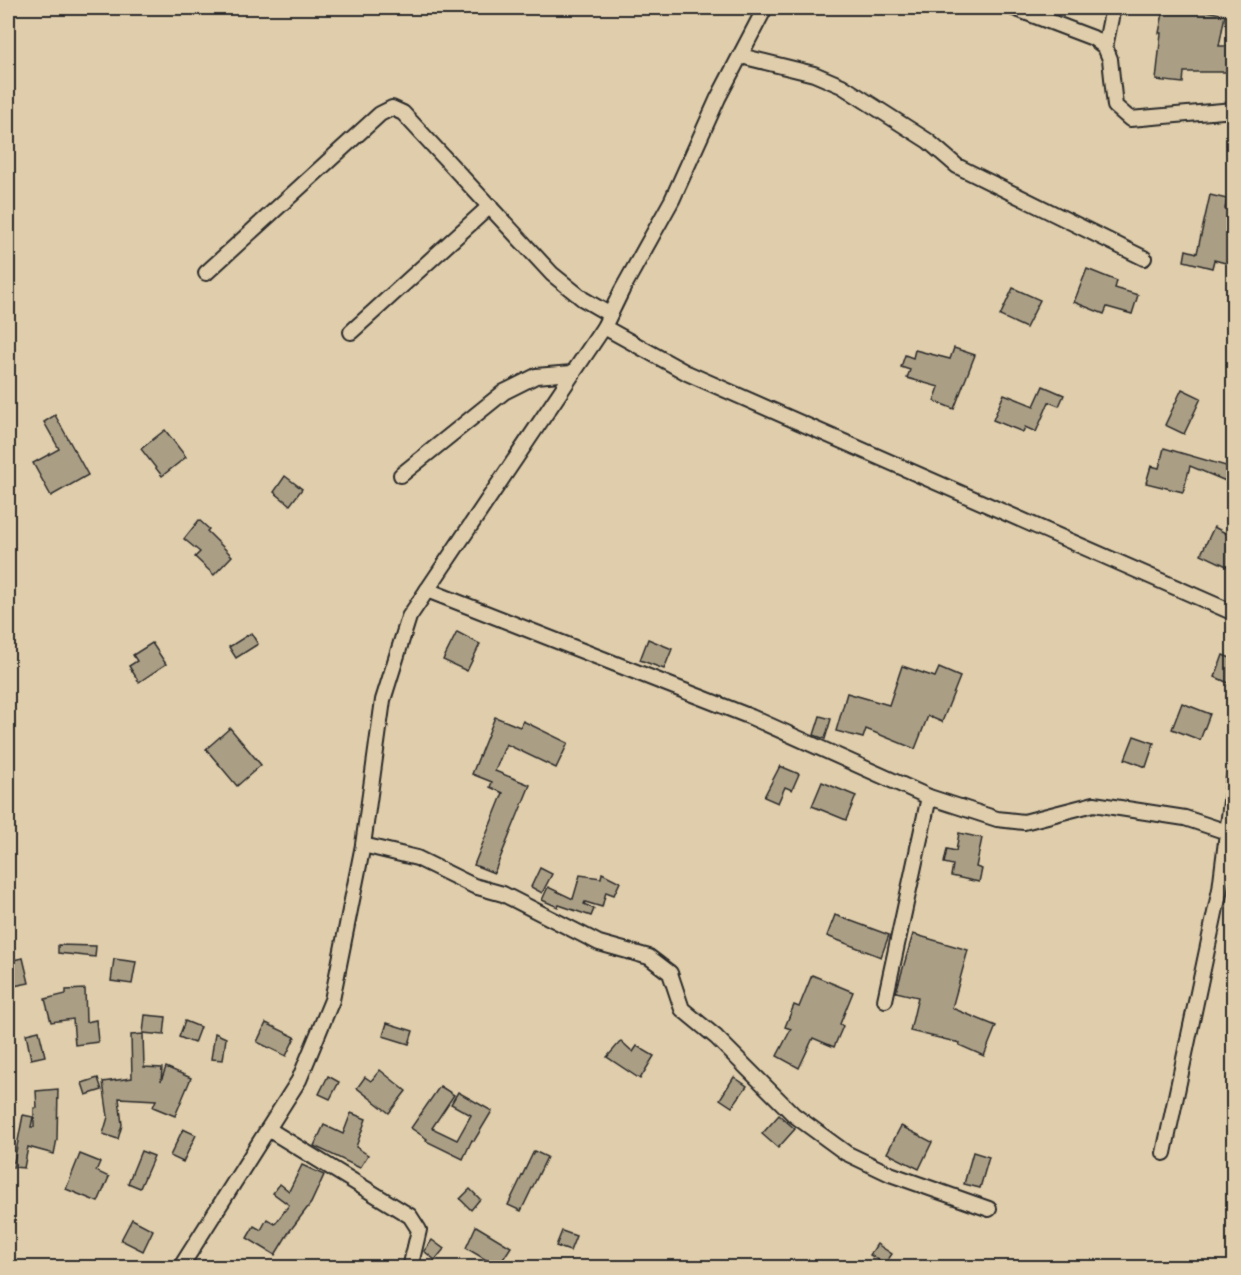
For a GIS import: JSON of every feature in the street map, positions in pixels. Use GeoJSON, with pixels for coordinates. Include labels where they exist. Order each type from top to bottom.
{"type":"FeatureCollection","features":[{"type":"Feature","properties":{"kind":"street"},"geometry":{"type":"LineString","coordinates":[[180,1268],[299,1080],[332,999],[363,845],[383,700],[409,617],[606,320],[672,200],[718,98],[765,8]]}},
{"type":"Feature","properties":{"kind":"street"},"geometry":{"type":"LineString","coordinates":[[1014,8],[1093,38],[1105,47],[1110,59],[1115,106],[1130,119],[1233,110]]}},
{"type":"Feature","properties":{"kind":"street"},"geometry":{"type":"LineString","coordinates":[[1105,47],[1113,8]]}},
{"type":"Feature","properties":{"kind":"street"},"geometry":{"type":"LineString","coordinates":[[741,56],[814,74],[842,86],[928,141],[957,166],[1144,258]]}},
{"type":"Feature","properties":{"kind":"street"},"geometry":{"type":"LineString","coordinates":[[206,273],[380,114],[392,108],[403,112],[552,274],[606,320],[687,373],[1233,613]]}},
{"type":"Feature","properties":{"kind":"street"},"geometry":{"type":"LineString","coordinates":[[351,332],[490,206]]}},
{"type":"Feature","properties":{"kind":"street"},"geometry":{"type":"LineString","coordinates":[[401,475],[504,392],[536,376],[572,373]]}},
{"type":"Feature","properties":{"kind":"street"},"geometry":{"type":"LineString","coordinates":[[427,590],[751,717],[929,796],[997,819],[1024,822],[1094,804],[1185,818],[1227,832]]}},
{"type":"Feature","properties":{"kind":"street"},"geometry":{"type":"LineString","coordinates":[[1164,1153],[1220,889],[1233,777]]}},
{"type":"Feature","properties":{"kind":"street"},"geometry":{"type":"LineString","coordinates":[[885,1000],[929,796]]}},
{"type":"Feature","properties":{"kind":"street"},"geometry":{"type":"LineString","coordinates":[[363,845],[417,858],[474,886],[503,894],[599,943],[649,957],[670,973],[682,1009],[716,1037],[803,1121],[846,1153],[890,1174],[989,1209]]}},
{"type":"Feature","properties":{"kind":"street"},"geometry":{"type":"LineString","coordinates":[[268,1129],[410,1216],[419,1230],[410,1268]]}},
{"type":"Feature","properties":{"kind":"building"},"geometry":{"type":"Polygon","coordinates":[[[1164,8],[1193,8],[1225,15],[1219,46],[1233,46],[1233,72],[1184,72],[1183,83],[1156,80],[1161,33],[1159,33],[1164,8]]]}},
{"type":"Feature","properties":{"kind":"building"},"geometry":{"type":"Polygon","coordinates":[[[1210,195],[1227,199],[1225,209],[1233,211],[1233,265],[1214,260],[1212,268],[1184,261],[1186,250],[1197,253],[1210,195]]]}},
{"type":"Feature","properties":{"kind":"building"},"geometry":{"type":"Polygon","coordinates":[[[1087,269],[1117,281],[1115,288],[1138,295],[1132,314],[1107,307],[1104,314],[1074,302],[1087,269]]]}},
{"type":"Feature","properties":{"kind":"building"},"geometry":{"type":"Polygon","coordinates":[[[1013,288],[1040,300],[1026,328],[1000,316],[1013,288]]]}},
{"type":"Feature","properties":{"kind":"building"},"geometry":{"type":"Polygon","coordinates":[[[954,348],[975,355],[954,409],[934,401],[939,387],[907,378],[910,370],[901,367],[905,355],[913,358],[915,350],[950,359],[954,348]]]}},
{"type":"Feature","properties":{"kind":"building"},"geometry":{"type":"Polygon","coordinates":[[[1043,386],[1064,395],[1059,406],[1049,402],[1036,432],[1025,427],[1023,432],[993,420],[1004,394],[1034,406],[1043,386]]]}},
{"type":"Feature","properties":{"kind":"building"},"geometry":{"type":"Polygon","coordinates":[[[1182,389],[1201,398],[1184,434],[1165,425],[1182,389]]]}},
{"type":"Feature","properties":{"kind":"building"},"geometry":{"type":"Polygon","coordinates":[[[55,415],[88,475],[51,496],[33,463],[59,449],[44,422],[55,415]]]}},
{"type":"Feature","properties":{"kind":"building"},"geometry":{"type":"Polygon","coordinates":[[[165,430],[186,457],[162,476],[141,449],[165,430]]]}},
{"type":"Feature","properties":{"kind":"building"},"geometry":{"type":"Polygon","coordinates":[[[1164,448],[1233,468],[1233,484],[1190,466],[1183,492],[1146,483],[1151,466],[1159,468],[1164,448]]]}},
{"type":"Feature","properties":{"kind":"building"},"geometry":{"type":"Polygon","coordinates":[[[285,476],[302,489],[290,505],[274,492],[285,476]]]}},
{"type":"Feature","properties":{"kind":"building"},"geometry":{"type":"Polygon","coordinates":[[[199,520],[232,556],[214,575],[195,557],[200,552],[184,539],[199,520]]]}},
{"type":"Feature","properties":{"kind":"building"},"geometry":{"type":"Polygon","coordinates":[[[1214,527],[1233,537],[1233,569],[1201,554],[1214,527]]]}},
{"type":"Feature","properties":{"kind":"building"},"geometry":{"type":"Polygon","coordinates":[[[457,632],[480,644],[467,671],[443,660],[457,632]]]}},
{"type":"Feature","properties":{"kind":"building"},"geometry":{"type":"Polygon","coordinates":[[[251,633],[258,644],[236,658],[229,647],[251,633]]]}},
{"type":"Feature","properties":{"kind":"building"},"geometry":{"type":"Polygon","coordinates":[[[648,639],[672,649],[664,669],[640,660],[648,639]]]}},
{"type":"Feature","properties":{"kind":"building"},"geometry":{"type":"Polygon","coordinates":[[[152,643],[166,664],[139,682],[129,666],[137,661],[133,655],[152,643]]]}},
{"type":"Feature","properties":{"kind":"building"},"geometry":{"type":"Polygon","coordinates":[[[1223,655],[1233,659],[1233,685],[1215,677],[1223,655]]]}},
{"type":"Feature","properties":{"kind":"building"},"geometry":{"type":"Polygon","coordinates":[[[902,666],[935,677],[939,668],[960,677],[942,722],[928,716],[915,749],[866,729],[863,738],[836,731],[847,693],[889,705],[902,666]]]}},
{"type":"Feature","properties":{"kind":"building"},"geometry":{"type":"Polygon","coordinates":[[[1182,703],[1210,714],[1200,740],[1172,729],[1182,703]]]}},
{"type":"Feature","properties":{"kind":"building"},"geometry":{"type":"Polygon","coordinates":[[[820,716],[831,719],[825,739],[814,735],[820,716]]]}},
{"type":"Feature","properties":{"kind":"building"},"geometry":{"type":"Polygon","coordinates":[[[495,717],[520,727],[523,721],[568,743],[556,768],[506,744],[495,771],[530,785],[494,873],[474,865],[503,793],[490,787],[492,782],[472,774],[495,717]]]}},
{"type":"Feature","properties":{"kind":"building"},"geometry":{"type":"Polygon","coordinates":[[[230,728],[261,765],[237,786],[206,749],[230,728]]]}},
{"type":"Feature","properties":{"kind":"building"},"geometry":{"type":"Polygon","coordinates":[[[1134,736],[1154,743],[1146,767],[1125,759],[1134,736]]]}},
{"type":"Feature","properties":{"kind":"building"},"geometry":{"type":"Polygon","coordinates":[[[780,766],[799,774],[792,790],[785,787],[778,803],[764,797],[780,766]]]}},
{"type":"Feature","properties":{"kind":"building"},"geometry":{"type":"Polygon","coordinates":[[[822,782],[856,796],[846,820],[812,806],[822,782]]]}},
{"type":"Feature","properties":{"kind":"building"},"geometry":{"type":"Polygon","coordinates":[[[959,833],[982,838],[976,867],[982,869],[979,882],[951,876],[953,865],[944,863],[947,849],[956,851],[959,833]]]}},
{"type":"Feature","properties":{"kind":"building"},"geometry":{"type":"Polygon","coordinates":[[[540,868],[552,874],[542,893],[531,887],[540,868]]]}},
{"type":"Feature","properties":{"kind":"building"},"geometry":{"type":"Polygon","coordinates":[[[602,873],[620,882],[614,895],[606,892],[602,907],[585,902],[584,904],[594,909],[591,916],[542,900],[548,887],[573,899],[580,875],[601,878],[602,873]]]}},
{"type":"Feature","properties":{"kind":"building"},"geometry":{"type":"Polygon","coordinates":[[[835,915],[889,935],[881,957],[827,936],[835,915]]]}},
{"type":"Feature","properties":{"kind":"building"},"geometry":{"type":"Polygon","coordinates":[[[913,934],[968,950],[952,1008],[996,1026],[984,1056],[959,1045],[960,1043],[910,1031],[918,997],[896,992],[913,934]]]}},
{"type":"Feature","properties":{"kind":"building"},"geometry":{"type":"Polygon","coordinates":[[[58,945],[96,946],[95,957],[58,953],[58,945]]]}},
{"type":"Feature","properties":{"kind":"building"},"geometry":{"type":"Polygon","coordinates":[[[23,958],[29,983],[9,987],[8,961],[23,958]]]}},
{"type":"Feature","properties":{"kind":"building"},"geometry":{"type":"Polygon","coordinates":[[[114,959],[136,962],[132,984],[111,981],[114,959]]]}},
{"type":"Feature","properties":{"kind":"building"},"geometry":{"type":"Polygon","coordinates":[[[812,975],[853,992],[840,1024],[843,1026],[834,1047],[813,1038],[799,1068],[777,1056],[791,1029],[785,1027],[794,1005],[799,1007],[812,975]]]}},
{"type":"Feature","properties":{"kind":"building"},"geometry":{"type":"Polygon","coordinates":[[[85,989],[86,1022],[96,1020],[98,1042],[75,1045],[73,1019],[51,1022],[45,999],[66,994],[66,990],[85,989]]]}},
{"type":"Feature","properties":{"kind":"building"},"geometry":{"type":"Polygon","coordinates":[[[145,1015],[166,1017],[164,1035],[143,1033],[145,1015]]]}},
{"type":"Feature","properties":{"kind":"building"},"geometry":{"type":"Polygon","coordinates":[[[185,1021],[200,1027],[194,1043],[179,1037],[185,1021]]]}},
{"type":"Feature","properties":{"kind":"building"},"geometry":{"type":"Polygon","coordinates":[[[266,1023],[295,1037],[286,1056],[257,1042],[266,1023]]]}},
{"type":"Feature","properties":{"kind":"building"},"geometry":{"type":"Polygon","coordinates":[[[387,1023],[413,1031],[409,1044],[383,1036],[387,1023]]]}},
{"type":"Feature","properties":{"kind":"building"},"geometry":{"type":"Polygon","coordinates":[[[39,1031],[45,1056],[31,1059],[26,1034],[39,1031]]]}},
{"type":"Feature","properties":{"kind":"building"},"geometry":{"type":"Polygon","coordinates":[[[215,1033],[226,1038],[223,1060],[211,1059],[215,1033]]]}},
{"type":"Feature","properties":{"kind":"building"},"geometry":{"type":"Polygon","coordinates":[[[143,1034],[144,1067],[162,1068],[161,1081],[166,1067],[191,1078],[175,1116],[153,1107],[156,1100],[119,1098],[122,1125],[118,1139],[103,1134],[108,1117],[103,1082],[132,1078],[131,1035],[143,1034]]]}},
{"type":"Feature","properties":{"kind":"building"},"geometry":{"type":"Polygon","coordinates":[[[621,1041],[633,1052],[637,1046],[654,1056],[640,1079],[607,1057],[621,1041]]]}},
{"type":"Feature","properties":{"kind":"building"},"geometry":{"type":"Polygon","coordinates":[[[380,1070],[406,1091],[389,1113],[357,1088],[365,1077],[371,1081],[380,1070]]]}},
{"type":"Feature","properties":{"kind":"building"},"geometry":{"type":"Polygon","coordinates":[[[328,1076],[339,1082],[330,1099],[319,1094],[328,1076]]]}},
{"type":"Feature","properties":{"kind":"building"},"geometry":{"type":"Polygon","coordinates":[[[734,1077],[747,1086],[732,1107],[720,1099],[734,1077]]]}},
{"type":"Feature","properties":{"kind":"building"},"geometry":{"type":"Polygon","coordinates":[[[98,1078],[102,1090],[86,1095],[82,1083],[98,1078]]]}},
{"type":"Feature","properties":{"kind":"building"},"geometry":{"type":"Polygon","coordinates":[[[440,1086],[454,1095],[432,1128],[457,1140],[471,1115],[451,1104],[458,1092],[492,1111],[474,1141],[472,1140],[463,1159],[426,1141],[427,1139],[411,1128],[440,1086]]]}},
{"type":"Feature","properties":{"kind":"building"},"geometry":{"type":"Polygon","coordinates":[[[58,1089],[57,1139],[54,1154],[28,1147],[24,1168],[13,1167],[23,1115],[33,1117],[31,1127],[34,1127],[34,1108],[37,1108],[36,1091],[58,1089]]]}},
{"type":"Feature","properties":{"kind":"building"},"geometry":{"type":"Polygon","coordinates":[[[351,1113],[366,1119],[356,1147],[368,1155],[360,1168],[314,1146],[324,1125],[343,1134],[351,1113]]]}},
{"type":"Feature","properties":{"kind":"building"},"geometry":{"type":"Polygon","coordinates":[[[779,1115],[795,1129],[778,1148],[762,1134],[779,1115]]]}},
{"type":"Feature","properties":{"kind":"building"},"geometry":{"type":"Polygon","coordinates":[[[901,1126],[932,1142],[919,1169],[887,1153],[901,1126]]]}},
{"type":"Feature","properties":{"kind":"building"},"geometry":{"type":"Polygon","coordinates":[[[183,1129],[196,1135],[183,1162],[170,1156],[183,1129]]]}},
{"type":"Feature","properties":{"kind":"building"},"geometry":{"type":"Polygon","coordinates":[[[141,1151],[154,1156],[140,1188],[128,1183],[141,1151]]]}},
{"type":"Feature","properties":{"kind":"building"},"geometry":{"type":"Polygon","coordinates":[[[534,1151],[547,1157],[521,1211],[508,1205],[534,1151]]]}},
{"type":"Feature","properties":{"kind":"building"},"geometry":{"type":"Polygon","coordinates":[[[973,1152],[989,1157],[980,1188],[964,1184],[973,1152]]]}},
{"type":"Feature","properties":{"kind":"building"},"geometry":{"type":"Polygon","coordinates":[[[80,1154],[100,1162],[96,1171],[109,1177],[98,1202],[66,1189],[80,1154]]]}},
{"type":"Feature","properties":{"kind":"building"},"geometry":{"type":"Polygon","coordinates":[[[302,1165],[324,1175],[311,1203],[275,1255],[247,1238],[254,1226],[261,1230],[267,1219],[275,1224],[289,1205],[273,1193],[280,1184],[289,1191],[302,1165]]]}},
{"type":"Feature","properties":{"kind":"building"},"geometry":{"type":"Polygon","coordinates":[[[470,1189],[480,1199],[471,1210],[460,1199],[470,1189]]]}},
{"type":"Feature","properties":{"kind":"building"},"geometry":{"type":"Polygon","coordinates":[[[132,1219],[153,1230],[143,1251],[121,1240],[132,1219]]]}},
{"type":"Feature","properties":{"kind":"building"},"geometry":{"type":"Polygon","coordinates":[[[476,1226],[511,1247],[498,1267],[466,1248],[476,1226]]]}},
{"type":"Feature","properties":{"kind":"building"},"geometry":{"type":"Polygon","coordinates":[[[562,1231],[576,1236],[570,1251],[556,1246],[562,1231]]]}},
{"type":"Feature","properties":{"kind":"building"},"geometry":{"type":"Polygon","coordinates":[[[432,1240],[444,1249],[435,1260],[424,1251],[432,1240]]]}},
{"type":"Feature","properties":{"kind":"building"},"geometry":{"type":"Polygon","coordinates":[[[877,1244],[892,1254],[885,1264],[870,1255],[877,1244]]]}}]}
